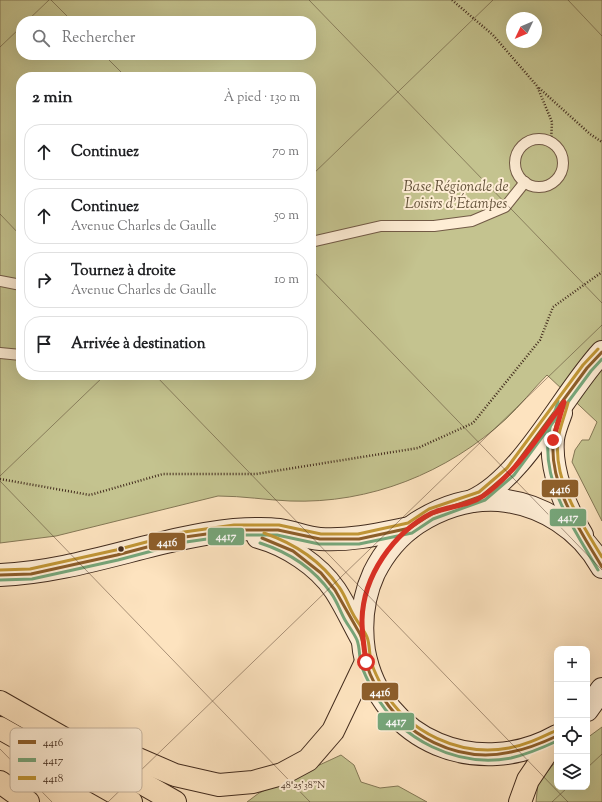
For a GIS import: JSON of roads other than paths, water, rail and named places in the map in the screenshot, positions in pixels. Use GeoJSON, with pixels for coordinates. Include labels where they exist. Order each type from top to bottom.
{"type":"FeatureCollection","features":[{"type":"Feature","properties":{"kind":"main road"},"geometry":{"type":"LineString","coordinates":[[472,501],[482,496],[511,471],[564,402],[587,368],[602,352]]}},
{"type":"Feature","properties":{"kind":"main road"},"geometry":{"type":"LineString","coordinates":[[564,402],[553,440],[556,479],[572,518],[602,568]]}},
{"type":"Feature","properties":{"kind":"main road"},"geometry":{"type":"LineString","coordinates":[[554,738],[543,744],[524,751],[504,755],[481,755],[457,751],[438,744],[407,726],[394,713],[377,687],[366,662],[362,619],[365,599],[370,582],[379,563],[390,548],[410,528],[431,514],[449,506],[472,501],[510,501],[528,506],[564,524],[590,549]]}},
{"type":"Feature","properties":{"kind":"main road"},"geometry":{"type":"LineString","coordinates":[[0,575],[31,574],[117,555],[185,537],[236,530],[278,530],[320,539],[359,539],[410,528]]}},
{"type":"Feature","properties":{"kind":"main road"},"geometry":{"type":"LineString","coordinates":[[236,530],[274,541],[305,559],[334,590],[363,641]]}},
{"type":"Feature","properties":{"kind":"main road"},"geometry":{"type":"LineString","coordinates":[[142,761],[175,775],[219,785],[253,782],[282,774],[308,760],[333,731],[366,662]]}},
{"type":"Feature","properties":{"kind":"main road"},"geometry":{"type":"LineString","coordinates":[[590,706],[602,689]]}},
{"type":"Feature","properties":{"kind":"main road"},"geometry":{"type":"LineString","coordinates":[[0,702],[46,728]]}},
{"type":"Feature","properties":{"kind":"main road"},"geometry":{"type":"LineString","coordinates":[[0,728],[10,734]]}},
{"type":"Feature","properties":{"kind":"main road"},"geometry":{"type":"LineString","coordinates":[[520,802],[528,780],[554,741]]}},
{"type":"Feature","properties":{"kind":"main road"},"geometry":{"type":"LineString","coordinates":[[0,782],[10,789]]}},
{"type":"Feature","properties":{"kind":"main road"},"geometry":{"type":"LineString","coordinates":[[142,783],[175,802]]}},
{"type":"Feature","properties":{"kind":"main road"},"geometry":{"type":"LineString","coordinates":[[14,792],[28,802]]}},
{"type":"Feature","properties":{"kind":"main road"},"geometry":{"type":"LineString","coordinates":[[113,792],[131,802]]}},
{"type":"Feature","properties":{"kind":"lane"},"geometry":{"type":"LineString","coordinates":[[534,140],[551,142],[558,148],[562,156],[563,164],[559,176],[550,185],[542,187],[533,186],[525,182],[519,176],[516,167],[516,158],[519,150],[525,144],[534,140]]}},
{"type":"Feature","properties":{"kind":"lane"},"geometry":{"type":"LineString","coordinates":[[316,241],[381,226],[434,226],[472,221],[505,207],[525,182]]}},
{"type":"Feature","properties":{"kind":"lane"},"geometry":{"type":"LineString","coordinates":[[0,282],[16,284]]}},
{"type":"Feature","properties":{"kind":"lane"},"geometry":{"type":"LineString","coordinates":[[0,353],[16,355]]}},
{"type":"Feature","properties":{"kind":"park label","name":"Base Régionale de Loisirs d'Étampes"},"geometry":{"type":"Point","coordinates":[456,196]}}]}
